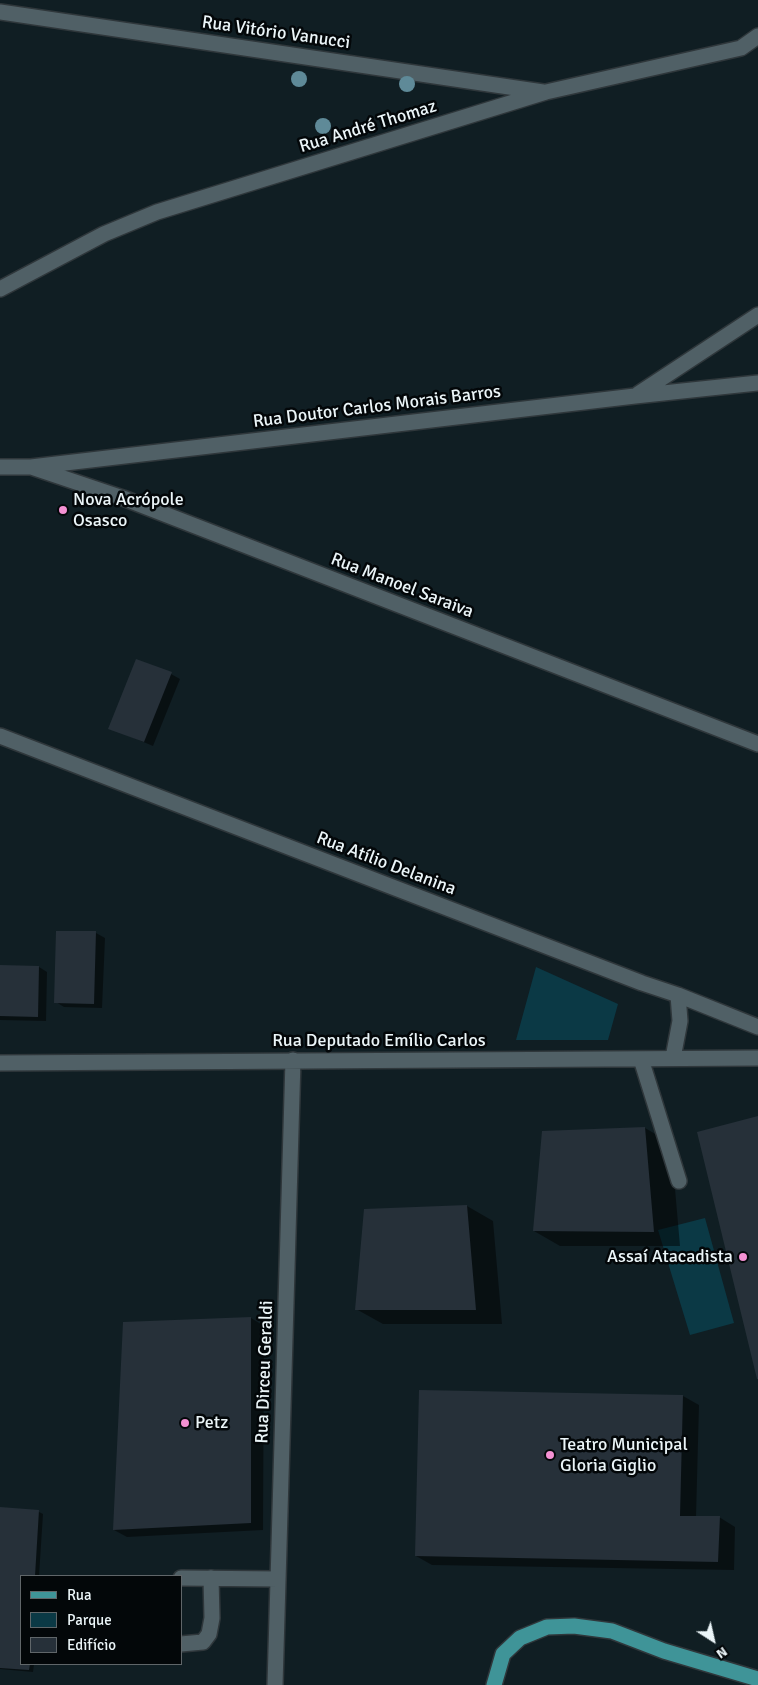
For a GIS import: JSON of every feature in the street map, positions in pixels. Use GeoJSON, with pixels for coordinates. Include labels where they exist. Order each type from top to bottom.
{"type":"FeatureCollection","features":[{"type":"Feature","properties":{"kind":"main road"},"geometry":{"type":"LineString","coordinates":[[494,1685],[503,1654],[520,1638],[547,1627],[574,1626],[612,1631],[664,1651],[758,1679]]}},
{"type":"Feature","properties":{"kind":"street","name":"Rua Vitório Vanucci"},"geometry":{"type":"LineString","coordinates":[[0,12],[546,92]]}},
{"type":"Feature","properties":{"kind":"street","name":"Rua André Thomaz"},"geometry":{"type":"LineString","coordinates":[[0,289],[104,234],[157,212],[546,92],[741,48],[758,36]]}},
{"type":"Feature","properties":{"kind":"street"},"geometry":{"type":"LineString","coordinates":[[635,396],[758,315]]}},
{"type":"Feature","properties":{"kind":"street","name":"Rua Doutor Carlos Morais Barros"},"geometry":{"type":"LineString","coordinates":[[0,467],[31,467],[758,383]]}},
{"type":"Feature","properties":{"kind":"street","name":"Rua Manoel Saraiva"},"geometry":{"type":"LineString","coordinates":[[31,467],[123,498],[758,744]]}},
{"type":"Feature","properties":{"kind":"street","name":"Rua Atílio Delanina"},"geometry":{"type":"LineString","coordinates":[[0,736],[758,1027]]}},
{"type":"Feature","properties":{"kind":"street"},"geometry":{"type":"LineString","coordinates":[[673,1058],[680,1021],[678,995]]}},
{"type":"Feature","properties":{"kind":"street","name":"Rua Deputado Emílio Carlos"},"geometry":{"type":"LineString","coordinates":[[0,1063],[758,1058]]}},
{"type":"Feature","properties":{"kind":"street"},"geometry":{"type":"LineString","coordinates":[[641,1059],[679,1181]]}},
{"type":"Feature","properties":{"kind":"street","name":"Rua Dirceu Geraldi"},"geometry":{"type":"LineString","coordinates":[[274,1685],[293,1060]]}},
{"type":"Feature","properties":{"kind":"street"},"geometry":{"type":"LineString","coordinates":[[182,1578],[278,1579]]}},
{"type":"Feature","properties":{"kind":"street"},"geometry":{"type":"LineString","coordinates":[[182,1644],[203,1642],[209,1634],[212,1618],[211,1578]]}},
{"type":"Feature","properties":{"kind":"green space"},"geometry":{"type":"Polygon","coordinates":[[[536,967],[618,1004],[608,1040],[516,1040],[536,967]]]}},
{"type":"Feature","properties":{"kind":"green space"},"geometry":{"type":"Polygon","coordinates":[[[705,1218],[734,1323],[690,1335],[658,1230],[705,1218]]]}},
{"type":"Feature","properties":{"kind":"building"},"geometry":{"type":"Polygon","coordinates":[[[136,659],[172,672],[144,742],[108,729],[136,659]]]}},
{"type":"Feature","properties":{"kind":"building"},"geometry":{"type":"Polygon","coordinates":[[[56,931],[96,931],[94,1004],[54,1003],[56,931]]]}},
{"type":"Feature","properties":{"kind":"building"},"geometry":{"type":"Polygon","coordinates":[[[0,965],[39,966],[38,1017],[0,1016],[0,965]]]}},
{"type":"Feature","properties":{"kind":"building","name":"Assaí Atacadista"},"geometry":{"type":"Polygon","coordinates":[[[758,1116],[758,1379],[757,1379],[697,1132],[758,1116]]]}},
{"type":"Feature","properties":{"kind":"building"},"geometry":{"type":"Polygon","coordinates":[[[645,1127],[654,1232],[533,1231],[542,1131],[645,1127]]]}},
{"type":"Feature","properties":{"kind":"building"},"geometry":{"type":"Polygon","coordinates":[[[467,1205],[476,1310],[355,1310],[364,1209],[467,1205]]]}},
{"type":"Feature","properties":{"kind":"building","name":"Petz"},"geometry":{"type":"Polygon","coordinates":[[[251,1317],[251,1523],[113,1530],[123,1322],[251,1317]]]}},
{"type":"Feature","properties":{"kind":"building","name":"Teatro Municipal Gloria Giglio"},"geometry":{"type":"Polygon","coordinates":[[[419,1390],[683,1395],[680,1516],[720,1516],[718,1562],[415,1556],[419,1390]]]}},
{"type":"Feature","properties":{"kind":"building"},"geometry":{"type":"Polygon","coordinates":[[[0,1507],[39,1510],[35,1575],[20,1575],[20,1665],[30,1665],[29,1670],[0,1668],[0,1507]]]}},
{"type":"Feature","properties":{"kind":"place","name":"Nova Acrópole Osasco"},"geometry":{"type":"Point","coordinates":[63,510]}},
{"type":"Feature","properties":{"kind":"place","name":"Assaí Atacadista"},"geometry":{"type":"Point","coordinates":[743,1257]}},
{"type":"Feature","properties":{"kind":"place","name":"Petz"},"geometry":{"type":"Point","coordinates":[185,1423]}},
{"type":"Feature","properties":{"kind":"place","name":"Teatro Municipal Gloria Giglio"},"geometry":{"type":"Point","coordinates":[550,1455]}}]}
